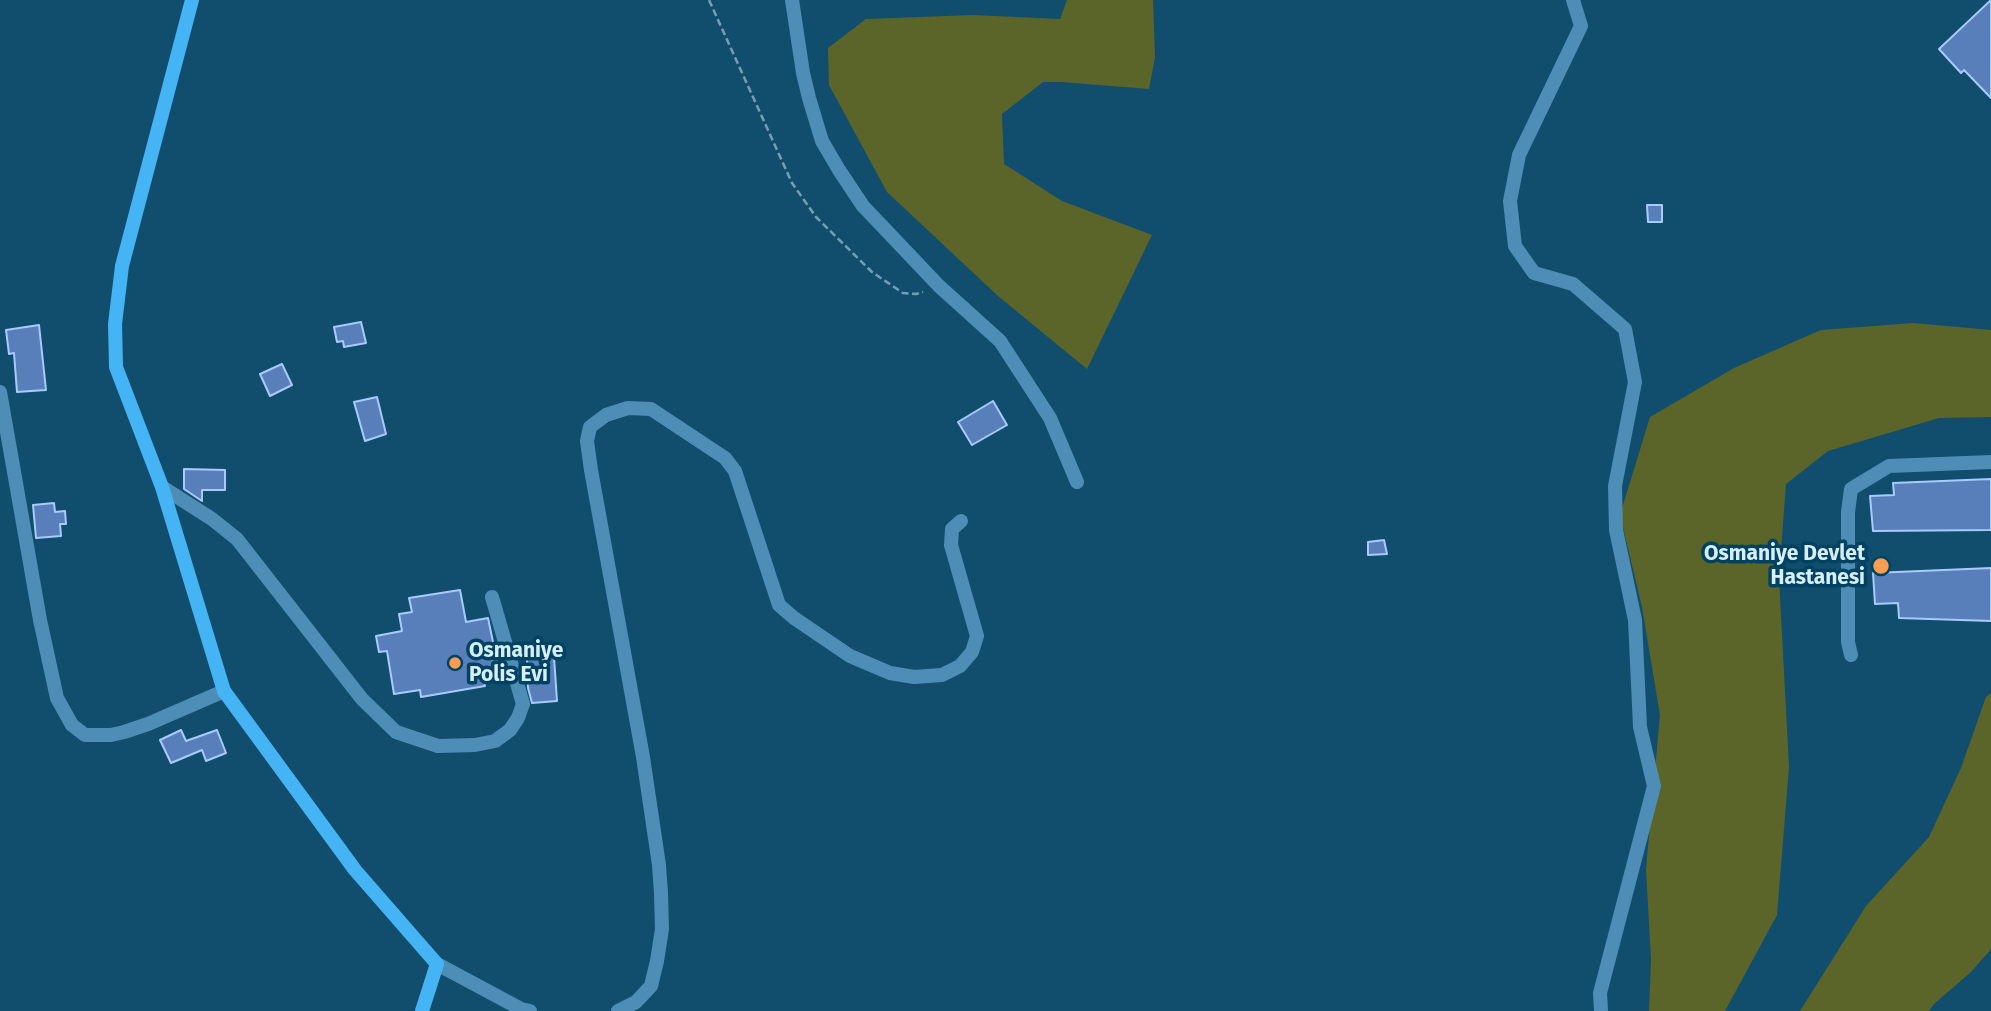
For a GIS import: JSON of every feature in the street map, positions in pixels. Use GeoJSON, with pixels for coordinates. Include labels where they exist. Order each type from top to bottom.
{"type":"FeatureCollection","features":[{"type":"Feature","properties":{"kind":"street"},"geometry":{"type":"LineString","coordinates":[[192,0],[122,266],[115,324],[116,367],[162,487],[224,691],[355,870],[438,964],[521,1009],[530,1011]]}},
{"type":"Feature","properties":{"kind":"street"},"geometry":{"type":"LineString","coordinates":[[792,0],[803,73],[822,141],[863,206],[939,286],[1000,341],[1050,418],[1077,482]]}},
{"type":"Feature","properties":{"kind":"street"},"geometry":{"type":"LineString","coordinates":[[1573,0],[1581,26],[1519,155],[1510,201],[1515,246],[1534,273],[1573,284],[1625,328],[1635,382],[1615,486],[1616,530],[1635,620],[1640,727],[1654,786],[1600,993],[1601,1011]]}},
{"type":"Feature","properties":{"kind":"street"},"geometry":{"type":"LineString","coordinates":[[0,392],[40,620],[57,698],[63,713],[72,725],[85,734],[111,735],[148,724],[224,691]]}},
{"type":"Feature","properties":{"kind":"street"},"geometry":{"type":"LineString","coordinates":[[618,1011],[636,1002],[650,986],[662,929],[662,892],[643,757],[591,470],[587,441],[590,427],[606,415],[628,408],[651,409],[724,458],[735,471],[779,605],[850,656],[890,673],[914,677],[942,675],[960,666],[972,652],[977,636],[951,545],[952,529],[961,521]]}},
{"type":"Feature","properties":{"kind":"street"},"geometry":{"type":"LineString","coordinates":[[1851,655],[1848,629],[1848,512],[1851,489],[1889,466],[1991,462]]}},
{"type":"Feature","properties":{"kind":"street"},"geometry":{"type":"LineString","coordinates":[[162,487],[212,519],[237,539],[362,699],[396,732],[438,746],[475,745],[495,741],[510,730],[523,704],[492,597]]}},
{"type":"Feature","properties":{"kind":"street"},"geometry":{"type":"LineString","coordinates":[[422,1011],[438,964]]}},
{"type":"Feature","properties":{"kind":"path"},"geometry":{"type":"LineString","coordinates":[[709,0],[792,183],[816,217],[872,272],[903,293],[916,294],[939,286]]}},
{"type":"Feature","properties":{"kind":"green space"},"geometry":{"type":"Polygon","coordinates":[[[1067,0],[1153,0],[1155,57],[1149,89],[1043,82],[1002,114],[1004,164],[1062,201],[1152,235],[1087,369],[998,296],[887,192],[829,85],[828,48],[866,19],[973,15],[1060,19],[1067,0]]]}},
{"type":"Feature","properties":{"kind":"green space"},"geometry":{"type":"Polygon","coordinates":[[[1913,323],[1991,330],[1991,417],[1939,418],[1828,451],[1786,484],[1779,578],[1789,767],[1777,915],[1725,1011],[1649,1011],[1651,959],[1646,869],[1660,715],[1642,607],[1620,515],[1650,417],[1734,368],[1821,330],[1913,323]]]}},
{"type":"Feature","properties":{"kind":"green space"},"geometry":{"type":"Polygon","coordinates":[[[1991,693],[1991,949],[1971,972],[1929,1011],[1800,1011],[1866,906],[1929,837],[1961,768],[1986,697],[1991,693]]]}},
{"type":"Feature","properties":{"kind":"building"},"geometry":{"type":"Polygon","coordinates":[[[1991,0],[1991,98],[1964,70],[1961,73],[1939,49],[1991,0]]]}},
{"type":"Feature","properties":{"kind":"building"},"geometry":{"type":"Polygon","coordinates":[[[1647,205],[1662,205],[1662,222],[1648,222],[1647,205]]]}},
{"type":"Feature","properties":{"kind":"building"},"geometry":{"type":"Polygon","coordinates":[[[361,322],[366,343],[344,347],[343,341],[337,342],[334,327],[361,322]]]}},
{"type":"Feature","properties":{"kind":"building"},"geometry":{"type":"Polygon","coordinates":[[[39,325],[46,390],[17,392],[14,353],[9,354],[6,330],[39,325]]]}},
{"type":"Feature","properties":{"kind":"building"},"geometry":{"type":"Polygon","coordinates":[[[282,364],[292,385],[270,396],[260,374],[282,364]]]}},
{"type":"Feature","properties":{"kind":"building"},"geometry":{"type":"Polygon","coordinates":[[[377,397],[386,434],[365,441],[354,402],[377,397]]]}},
{"type":"Feature","properties":{"kind":"building"},"geometry":{"type":"Polygon","coordinates":[[[993,401],[1007,425],[972,445],[958,422],[993,401]]]}},
{"type":"Feature","properties":{"kind":"building"},"geometry":{"type":"Polygon","coordinates":[[[184,469],[225,470],[225,490],[202,490],[202,501],[184,489],[184,469]]]}},
{"type":"Feature","properties":{"kind":"building","name":"Osmaniye Devlet Hastanesi"},"geometry":{"type":"Polygon","coordinates":[[[1991,479],[1991,530],[1873,531],[1870,496],[1894,495],[1893,483],[1991,479]]]}},
{"type":"Feature","properties":{"kind":"building"},"geometry":{"type":"Polygon","coordinates":[[[54,503],[55,512],[65,511],[66,524],[60,524],[61,536],[36,538],[33,505],[54,503]]]}},
{"type":"Feature","properties":{"kind":"building"},"geometry":{"type":"Polygon","coordinates":[[[1384,540],[1387,554],[1368,555],[1368,542],[1384,540]]]}},
{"type":"Feature","properties":{"kind":"building","name":"Osmaniye Devlet Hastanesi"},"geometry":{"type":"Polygon","coordinates":[[[1991,568],[1991,621],[1899,618],[1898,603],[1875,604],[1873,573],[1991,568]]]}},
{"type":"Feature","properties":{"kind":"building"},"geometry":{"type":"Polygon","coordinates":[[[460,590],[466,622],[488,618],[498,666],[482,669],[485,686],[421,697],[420,690],[394,694],[387,651],[379,652],[376,636],[402,631],[399,614],[412,612],[409,598],[460,590]]]}},
{"type":"Feature","properties":{"kind":"building"},"geometry":{"type":"Polygon","coordinates":[[[554,657],[557,701],[532,703],[528,688],[527,659],[554,657]]]}},
{"type":"Feature","properties":{"kind":"building"},"geometry":{"type":"Polygon","coordinates":[[[181,730],[186,741],[217,730],[226,753],[206,761],[202,750],[171,763],[160,740],[181,730]]]}},
{"type":"Feature","properties":{"kind":"place","name":"Osmaniye Devlet Hastanesi"},"geometry":{"type":"Point","coordinates":[1881,566]}},
{"type":"Feature","properties":{"kind":"place","name":"Osmaniye Polis Evi"},"geometry":{"type":"Point","coordinates":[455,663]}}]}
